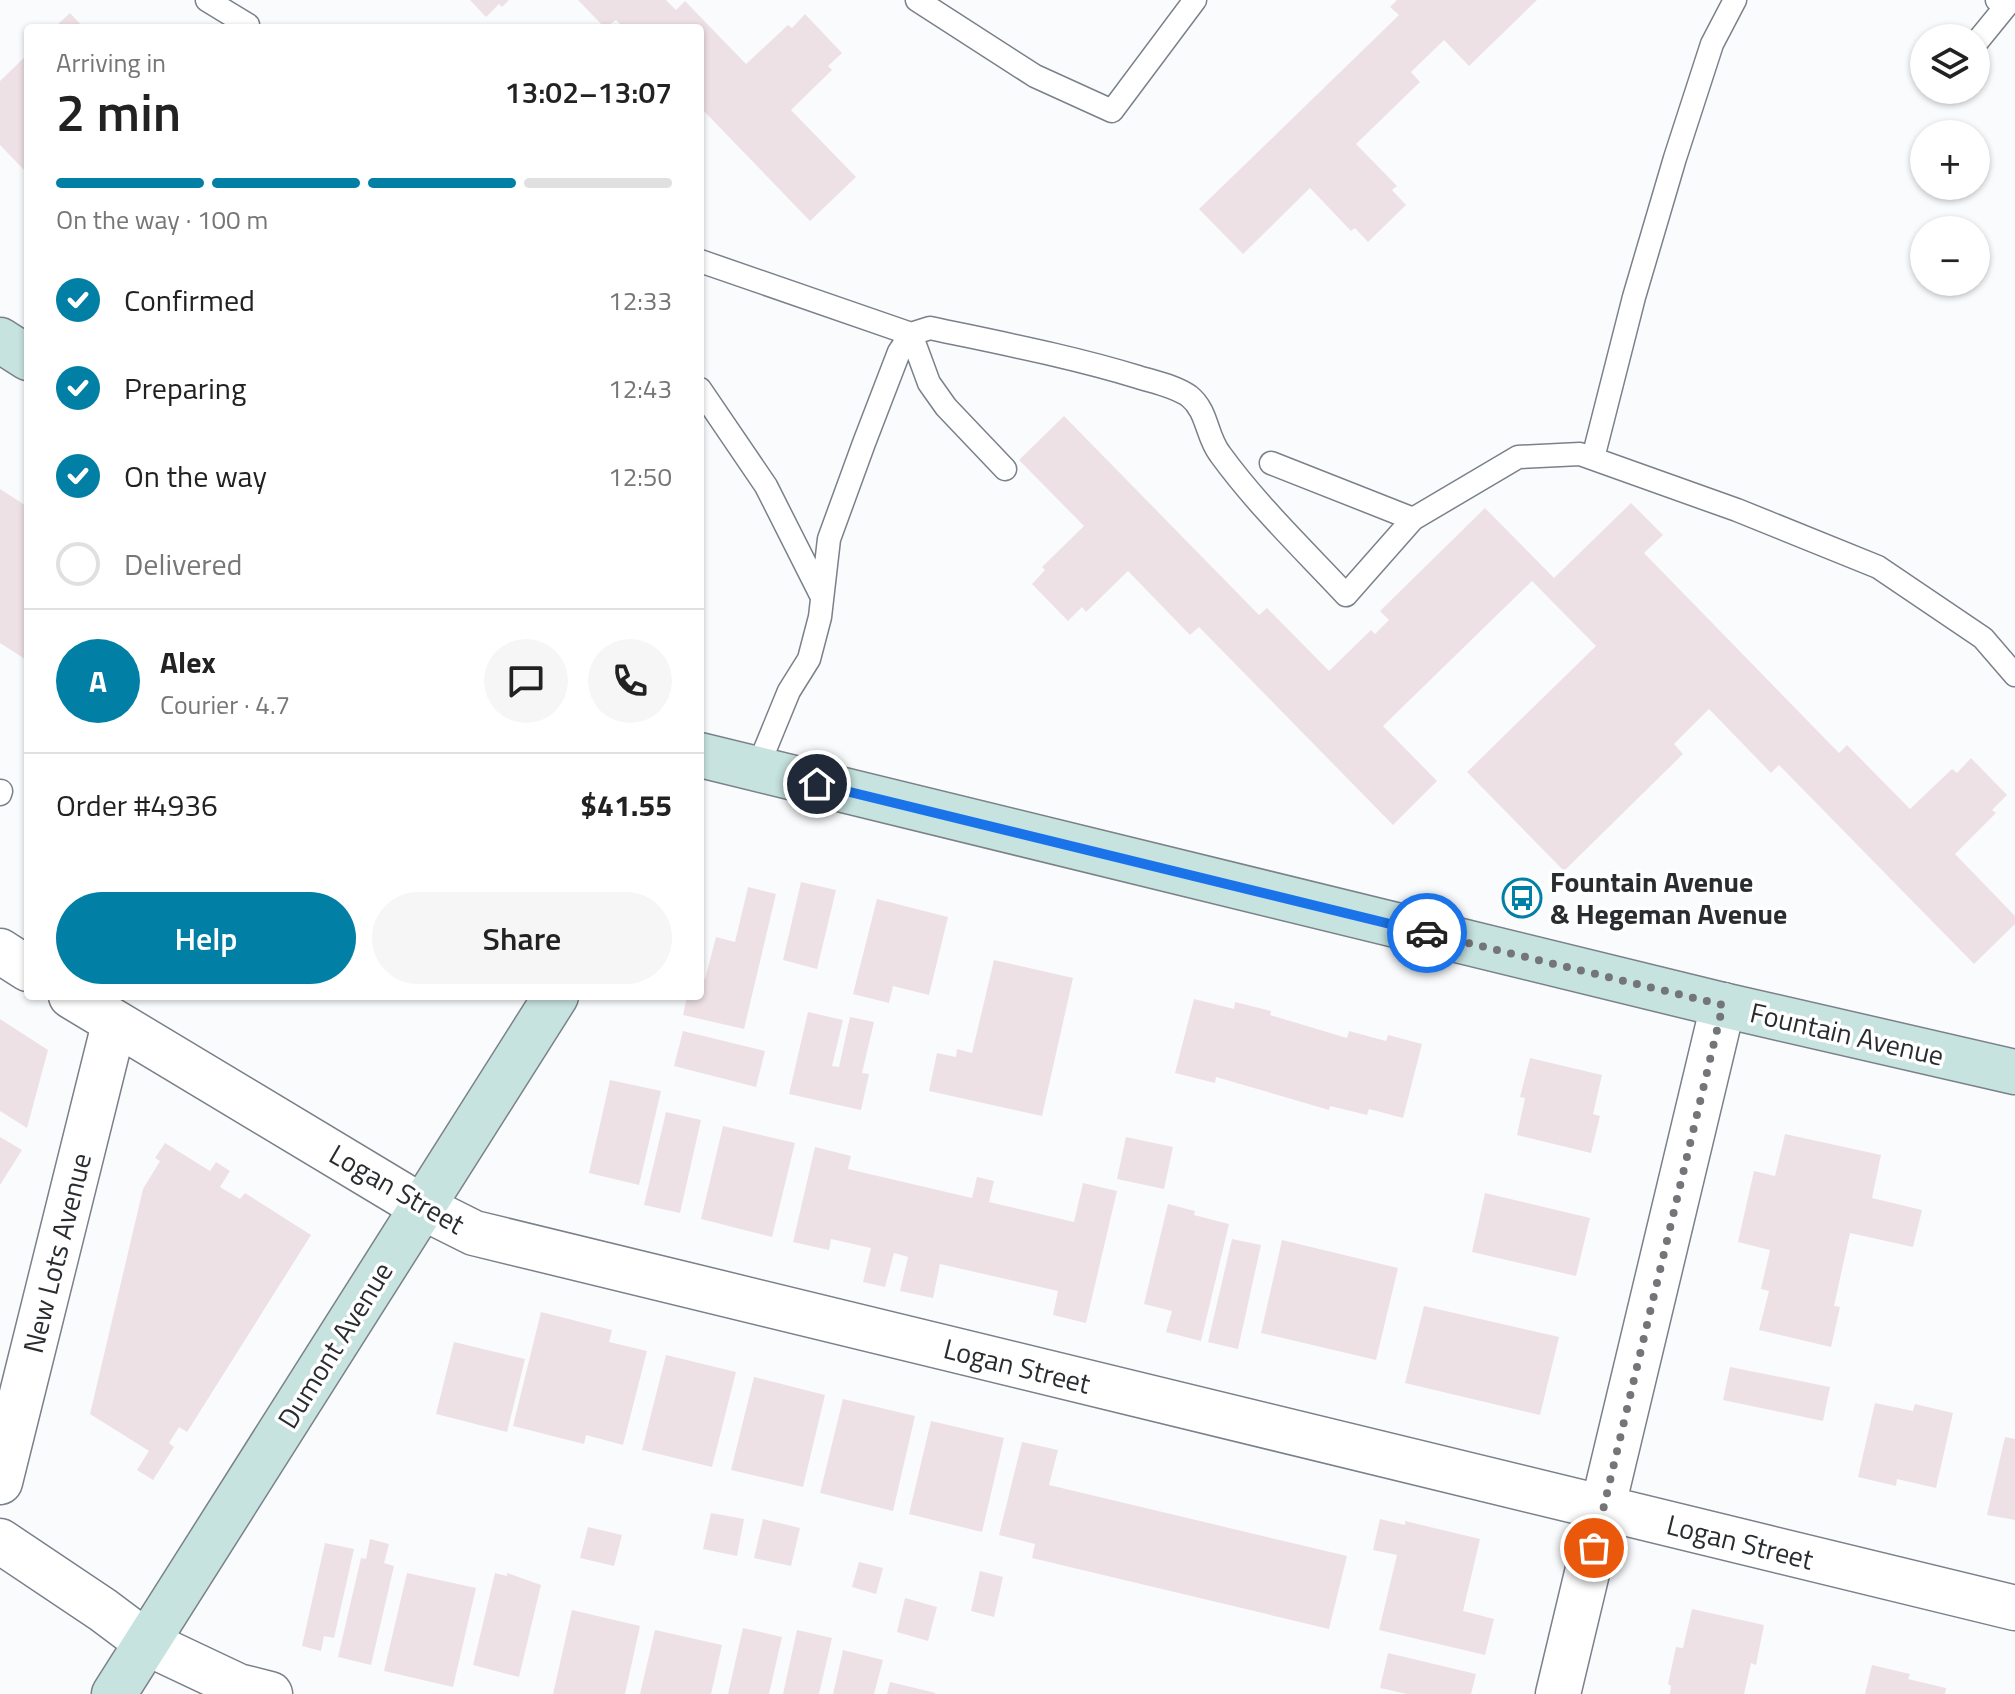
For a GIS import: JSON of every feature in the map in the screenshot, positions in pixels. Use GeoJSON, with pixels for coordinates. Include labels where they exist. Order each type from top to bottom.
{"type":"FeatureCollection","features":[{"type":"Feature","properties":{"kind":"street"},"geometry":{"type":"LineString","coordinates":[[0,340],[24,355]]}},
{"type":"Feature","properties":{"kind":"street","name":"Fountain Avenue"},"geometry":{"type":"LineString","coordinates":[[704,756],[1723,1005],[2015,1072]]}},
{"type":"Feature","properties":{"kind":"street"},"geometry":{"type":"LineString","coordinates":[[0,951],[24,966]]}},
{"type":"Feature","properties":{"kind":"street","name":"Logan Street"},"geometry":{"type":"LineString","coordinates":[[77,1000],[422,1207],[474,1233],[2015,1608]]}},
{"type":"Feature","properties":{"kind":"street","name":"Dumont Avenue"},"geometry":{"type":"LineString","coordinates":[[114,1694],[553,1000]]}},
{"type":"Feature","properties":{"kind":"street"},"geometry":{"type":"LineString","coordinates":[[1558,1694],[1723,1005]]}},
{"type":"Feature","properties":{"kind":"street","name":"New Lots Avenue"},"geometry":{"type":"LineString","coordinates":[[0,1482],[114,1024]]}},
{"type":"Feature","properties":{"kind":"street"},"geometry":{"type":"LineString","coordinates":[[0,1541],[147,1643],[238,1686],[270,1694]]}},
{"type":"Feature","properties":{"kind":"lane"},"geometry":{"type":"LineString","coordinates":[[207,0],[247,24]]}},
{"type":"Feature","properties":{"kind":"lane"},"geometry":{"type":"LineString","coordinates":[[247,0],[250,24]]}},
{"type":"Feature","properties":{"kind":"lane"},"geometry":{"type":"LineString","coordinates":[[917,0],[1035,76],[1112,111],[1195,0]]}},
{"type":"Feature","properties":{"kind":"lane"},"geometry":{"type":"LineString","coordinates":[[1593,458],[1634,297],[1675,158],[1712,44],[1735,0]]}},
{"type":"Feature","properties":{"kind":"lane"},"geometry":{"type":"LineString","coordinates":[[1990,25],[2006,5]]}},
{"type":"Feature","properties":{"kind":"lane"},"geometry":{"type":"LineString","coordinates":[[704,262],[911,334],[930,328],[1089,362],[1189,396],[1205,415],[1212,442],[1222,457],[1346,595],[1413,519],[1518,457],[1580,454],[1737,510],[1878,567],[1983,638],[2015,675]]}},
{"type":"Feature","properties":{"kind":"lane"},"geometry":{"type":"LineString","coordinates":[[911,334],[929,383],[946,407],[1005,469]]}},
{"type":"Feature","properties":{"kind":"lane"},"geometry":{"type":"LineString","coordinates":[[757,769],[789,691],[809,659],[820,617],[829,539],[894,365],[911,334]]}},
{"type":"Feature","properties":{"kind":"lane"},"geometry":{"type":"LineString","coordinates":[[704,395],[766,486],[803,553],[821,596]]}},
{"type":"Feature","properties":{"kind":"lane"},"geometry":{"type":"LineString","coordinates":[[1271,463],[1413,519]]}},
{"type":"Feature","properties":{"kind":"building"},"geometry":{"type":"Polygon","coordinates":[[[470,0],[509,0],[502,7],[499,4],[486,17],[470,0]]]}},
{"type":"Feature","properties":{"kind":"building"},"geometry":{"type":"Polygon","coordinates":[[[578,0],[666,0],[676,10],[685,1],[746,64],[788,25],[792,28],[805,14],[842,53],[828,66],[832,70],[791,110],[856,177],[810,221],[704,111],[704,24],[620,24],[616,20],[610,24],[601,24],[578,0]]]}},
{"type":"Feature","properties":{"kind":"building"},"geometry":{"type":"Polygon","coordinates":[[[1397,0],[1537,0],[1469,66],[1444,40],[1411,72],[1420,82],[1356,144],[1397,186],[1392,190],[1406,205],[1368,242],[1355,228],[1351,231],[1310,188],[1243,254],[1199,209],[1399,15],[1390,7],[1397,0]]]}},
{"type":"Feature","properties":{"kind":"building"},"geometry":{"type":"Polygon","coordinates":[[[70,13],[80,24],[58,24],[70,13]]]}},
{"type":"Feature","properties":{"kind":"building"},"geometry":{"type":"Polygon","coordinates":[[[24,58],[24,170],[0,145],[0,81],[24,58]]]}},
{"type":"Feature","properties":{"kind":"building"},"geometry":{"type":"Polygon","coordinates":[[[1064,416],[1259,615],[1267,608],[1329,671],[1371,630],[1375,634],[1389,620],[1380,611],[1485,508],[1554,578],[1631,503],[1663,535],[1644,553],[1839,753],[1847,745],[1910,809],[1952,769],[1957,773],[1971,758],[2007,795],[1992,810],[1996,813],[1955,854],[2015,916],[2015,924],[1974,964],[1779,765],[1771,773],[1709,709],[1674,744],[1683,754],[1564,871],[1467,772],[1596,646],[1532,581],[1383,726],[1437,781],[1393,825],[1199,627],[1190,635],[1128,571],[1086,612],[1082,607],[1068,621],[1032,584],[1045,570],[1042,567],[1084,526],[1019,460],[1064,416]]]}},
{"type":"Feature","properties":{"kind":"building"},"geometry":{"type":"Polygon","coordinates":[[[0,489],[24,504],[24,658],[0,643],[0,489]]]}},
{"type":"Feature","properties":{"kind":"building"},"geometry":{"type":"Polygon","coordinates":[[[801,882],[836,890],[817,969],[783,960],[801,882]]]}},
{"type":"Feature","properties":{"kind":"building"},"geometry":{"type":"Polygon","coordinates":[[[748,887],[776,894],[744,1029],[683,1015],[686,1000],[704,1000],[704,979],[716,937],[735,942],[748,887]]]}},
{"type":"Feature","properties":{"kind":"building"},"geometry":{"type":"Polygon","coordinates":[[[877,899],[948,917],[929,995],[893,986],[889,1003],[853,994],[877,899]]]}},
{"type":"Feature","properties":{"kind":"building"},"geometry":{"type":"Polygon","coordinates":[[[994,960],[1073,978],[1042,1116],[929,1091],[937,1053],[956,1057],[957,1049],[972,1053],[994,960]]]}},
{"type":"Feature","properties":{"kind":"building"},"geometry":{"type":"Polygon","coordinates":[[[1194,999],[1234,1009],[1235,1002],[1271,1011],[1270,1015],[1347,1038],[1349,1031],[1386,1041],[1388,1035],[1422,1044],[1403,1118],[1369,1109],[1367,1115],[1330,1106],[1329,1110],[1216,1077],[1215,1083],[1175,1073],[1194,999]]]}},
{"type":"Feature","properties":{"kind":"building"},"geometry":{"type":"Polygon","coordinates":[[[808,1012],[843,1020],[832,1066],[839,1067],[850,1017],[874,1022],[862,1073],[869,1074],[861,1110],[789,1094],[808,1012]]]}},
{"type":"Feature","properties":{"kind":"building"},"geometry":{"type":"Polygon","coordinates":[[[0,1019],[48,1050],[27,1128],[0,1111],[0,1019]]]}},
{"type":"Feature","properties":{"kind":"building"},"geometry":{"type":"Polygon","coordinates":[[[683,1031],[765,1051],[756,1087],[674,1066],[683,1031]]]}},
{"type":"Feature","properties":{"kind":"building"},"geometry":{"type":"Polygon","coordinates":[[[1530,1058],[1602,1075],[1593,1114],[1600,1116],[1591,1153],[1517,1135],[1525,1098],[1520,1097],[1530,1058]]]}},
{"type":"Feature","properties":{"kind":"building"},"geometry":{"type":"Polygon","coordinates":[[[610,1080],[661,1091],[639,1185],[589,1173],[610,1080]]]}},
{"type":"Feature","properties":{"kind":"building"},"geometry":{"type":"Polygon","coordinates":[[[666,1112],[701,1120],[680,1213],[644,1205],[666,1112]]]}},
{"type":"Feature","properties":{"kind":"building"},"geometry":{"type":"Polygon","coordinates":[[[723,1126],[795,1143],[772,1237],[701,1219],[723,1126]]]}},
{"type":"Feature","properties":{"kind":"building"},"geometry":{"type":"Polygon","coordinates":[[[1785,1134],[1881,1155],[1872,1198],[1922,1210],[1913,1247],[1850,1233],[1834,1306],[1840,1307],[1831,1347],[1759,1330],[1769,1291],[1761,1289],[1770,1250],[1738,1242],[1754,1171],[1775,1176],[1785,1134]]]}},
{"type":"Feature","properties":{"kind":"building"},"geometry":{"type":"Polygon","coordinates":[[[0,1137],[22,1150],[0,1185],[0,1137]]]}},
{"type":"Feature","properties":{"kind":"building"},"geometry":{"type":"Polygon","coordinates":[[[1126,1137],[1173,1147],[1164,1189],[1117,1179],[1126,1137]]]}},
{"type":"Feature","properties":{"kind":"building"},"geometry":{"type":"Polygon","coordinates":[[[165,1143],[210,1171],[216,1162],[230,1171],[220,1187],[240,1199],[245,1193],[311,1235],[187,1432],[179,1427],[169,1443],[174,1447],[153,1480],[137,1470],[149,1451],[90,1414],[143,1189],[160,1161],[155,1158],[165,1143]]]}},
{"type":"Feature","properties":{"kind":"building"},"geometry":{"type":"Polygon","coordinates":[[[815,1147],[851,1156],[848,1169],[972,1198],[977,1177],[994,1181],[989,1202],[1074,1222],[1083,1183],[1117,1191],[1086,1323],[1053,1315],[1058,1291],[940,1264],[933,1298],[900,1291],[908,1257],[894,1253],[885,1287],[863,1282],[871,1248],[831,1239],[829,1250],[793,1242],[815,1147]]]}},
{"type":"Feature","properties":{"kind":"building"},"geometry":{"type":"Polygon","coordinates":[[[1485,1193],[1590,1218],[1576,1276],[1472,1252],[1485,1193]]]}},
{"type":"Feature","properties":{"kind":"building"},"geometry":{"type":"Polygon","coordinates":[[[1168,1204],[1229,1224],[1201,1341],[1166,1332],[1172,1311],[1144,1304],[1168,1204]]]}},
{"type":"Feature","properties":{"kind":"building"},"geometry":{"type":"Polygon","coordinates":[[[1232,1239],[1261,1245],[1238,1349],[1208,1342],[1232,1239]]]}},
{"type":"Feature","properties":{"kind":"building"},"geometry":{"type":"Polygon","coordinates":[[[1282,1240],[1398,1268],[1376,1360],[1261,1333],[1282,1240]]]}},
{"type":"Feature","properties":{"kind":"building"},"geometry":{"type":"Polygon","coordinates":[[[1424,1306],[1559,1337],[1540,1415],[1405,1383],[1424,1306]]]}},
{"type":"Feature","properties":{"kind":"building"},"geometry":{"type":"Polygon","coordinates":[[[541,1312],[612,1330],[609,1342],[647,1351],[623,1445],[586,1435],[584,1444],[513,1426],[541,1312]]]}},
{"type":"Feature","properties":{"kind":"building"},"geometry":{"type":"Polygon","coordinates":[[[454,1342],[525,1359],[507,1432],[436,1414],[454,1342]]]}},
{"type":"Feature","properties":{"kind":"building"},"geometry":{"type":"Polygon","coordinates":[[[666,1355],[736,1372],[712,1467],[642,1450],[666,1355]]]}},
{"type":"Feature","properties":{"kind":"building"},"geometry":{"type":"Polygon","coordinates":[[[1730,1367],[1830,1387],[1823,1421],[1723,1400],[1730,1367]]]}},
{"type":"Feature","properties":{"kind":"building"},"geometry":{"type":"Polygon","coordinates":[[[754,1377],[825,1395],[803,1487],[731,1470],[754,1377]]]}},
{"type":"Feature","properties":{"kind":"building"},"geometry":{"type":"Polygon","coordinates":[[[843,1399],[915,1416],[893,1511],[820,1493],[843,1399]]]}},
{"type":"Feature","properties":{"kind":"building"},"geometry":{"type":"Polygon","coordinates":[[[1875,1403],[1913,1411],[1915,1404],[1953,1413],[1936,1488],[1897,1479],[1896,1486],[1858,1477],[1875,1403]]]}},
{"type":"Feature","properties":{"kind":"building"},"geometry":{"type":"Polygon","coordinates":[[[931,1421],[1004,1438],[982,1532],[909,1514],[931,1421]]]}},
{"type":"Feature","properties":{"kind":"building"},"geometry":{"type":"Polygon","coordinates":[[[2005,1437],[2015,1439],[2015,1520],[1987,1515],[2005,1437]]]}},
{"type":"Feature","properties":{"kind":"building"},"geometry":{"type":"Polygon","coordinates":[[[1022,1442],[1058,1450],[1049,1485],[1347,1556],[1329,1629],[1032,1558],[1035,1544],[999,1535],[1022,1442]]]}},
{"type":"Feature","properties":{"kind":"building"},"geometry":{"type":"Polygon","coordinates":[[[711,1513],[744,1519],[737,1556],[703,1549],[711,1513]]]}},
{"type":"Feature","properties":{"kind":"building"},"geometry":{"type":"Polygon","coordinates":[[[763,1519],[800,1528],[791,1566],[754,1558],[763,1519]]]}},
{"type":"Feature","properties":{"kind":"building"},"geometry":{"type":"Polygon","coordinates":[[[1380,1519],[1405,1525],[1405,1521],[1480,1539],[1463,1611],[1494,1619],[1485,1655],[1379,1630],[1397,1555],[1373,1550],[1380,1519]]]}},
{"type":"Feature","properties":{"kind":"building"},"geometry":{"type":"Polygon","coordinates":[[[588,1527],[622,1535],[614,1566],[580,1558],[588,1527]]]}},
{"type":"Feature","properties":{"kind":"building"},"geometry":{"type":"Polygon","coordinates":[[[370,1539],[389,1544],[384,1563],[394,1566],[371,1665],[338,1657],[361,1558],[366,1559],[370,1539]]]}},
{"type":"Feature","properties":{"kind":"building"},"geometry":{"type":"Polygon","coordinates":[[[325,1543],[354,1549],[334,1638],[324,1636],[321,1651],[302,1646],[325,1543]]]}},
{"type":"Feature","properties":{"kind":"building"},"geometry":{"type":"Polygon","coordinates":[[[859,1562],[883,1568],[876,1594],[852,1587],[859,1562]]]}},
{"type":"Feature","properties":{"kind":"building"},"geometry":{"type":"Polygon","coordinates":[[[980,1571],[1003,1577],[994,1617],[971,1611],[980,1571]]]}},
{"type":"Feature","properties":{"kind":"building"},"geometry":{"type":"Polygon","coordinates":[[[407,1573],[476,1588],[453,1687],[384,1671],[407,1573]]]}},
{"type":"Feature","properties":{"kind":"building"},"geometry":{"type":"Polygon","coordinates":[[[495,1573],[507,1576],[507,1573],[541,1585],[519,1677],[473,1665],[495,1573]]]}},
{"type":"Feature","properties":{"kind":"building"},"geometry":{"type":"Polygon","coordinates":[[[905,1598],[937,1607],[928,1641],[897,1632],[905,1598]]]}},
{"type":"Feature","properties":{"kind":"building"},"geometry":{"type":"Polygon","coordinates":[[[1692,1609],[1764,1625],[1756,1665],[1751,1663],[1744,1694],[1670,1694],[1671,1686],[1668,1684],[1676,1647],[1683,1648],[1692,1609]]]}},
{"type":"Feature","properties":{"kind":"building"},"geometry":{"type":"Polygon","coordinates":[[[572,1610],[640,1626],[625,1694],[553,1694],[572,1610]]]}},
{"type":"Feature","properties":{"kind":"building"},"geometry":{"type":"Polygon","coordinates":[[[743,1628],[782,1637],[769,1694],[728,1694],[743,1628]]]}},
{"type":"Feature","properties":{"kind":"building"},"geometry":{"type":"Polygon","coordinates":[[[655,1630],[722,1645],[711,1694],[640,1694],[655,1630]]]}},
{"type":"Feature","properties":{"kind":"building"},"geometry":{"type":"Polygon","coordinates":[[[797,1630],[832,1638],[819,1694],[783,1694],[797,1630]]]}},
{"type":"Feature","properties":{"kind":"building"},"geometry":{"type":"Polygon","coordinates":[[[843,1650],[883,1660],[874,1694],[833,1694],[843,1650]]]}},
{"type":"Feature","properties":{"kind":"building"},"geometry":{"type":"Polygon","coordinates":[[[1388,1653],[1476,1674],[1471,1694],[1407,1694],[1380,1688],[1388,1653]]]}},
{"type":"Feature","properties":{"kind":"building"},"geometry":{"type":"Polygon","coordinates":[[[1872,1665],[1910,1674],[1908,1679],[1946,1688],[1945,1694],[1865,1694],[1872,1665]]]}},
{"type":"Feature","properties":{"kind":"building"},"geometry":{"type":"Polygon","coordinates":[[[890,1682],[936,1693],[887,1694],[890,1682]]]}},
{"type":"Feature","properties":{"kind":"way so far"},"geometry":{"type":"LineString","coordinates":[[1427,933],[1723,1005],[1594,1548]]}},
{"type":"Feature","properties":{"kind":"place","name":"Fountain Avenue & Hegeman Avenue"},"geometry":{"type":"Point","coordinates":[1522,898]}},
{"type":"Feature","properties":{"kind":"route"},"geometry":{"type":"LineString","coordinates":[[817,784],[1427,933]]}}]}
